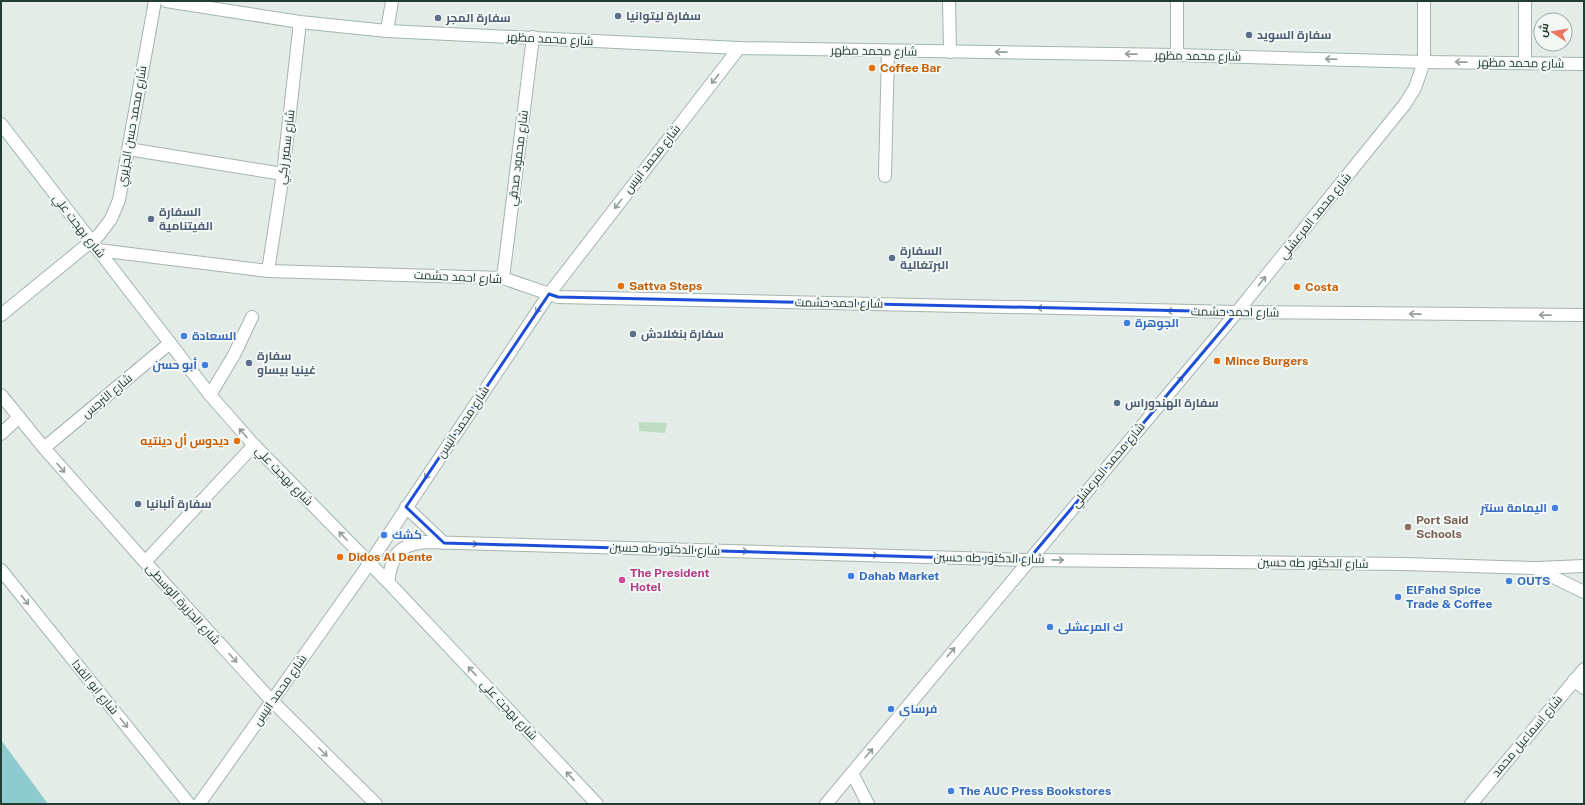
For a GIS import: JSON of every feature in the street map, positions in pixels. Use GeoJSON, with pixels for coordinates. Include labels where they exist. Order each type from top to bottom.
{"type":"FeatureCollection","features":[{"type":"Feature","properties":{"kind":"street","name":"شارع محمد حسن الجزيري"},"geometry":{"type":"LineString","coordinates":[[1,315],[95,246],[115,210],[119,200],[155,1]]}},
{"type":"Feature","properties":{"kind":"street","name":"شارع محمد مظهر"},"geometry":{"type":"LineString","coordinates":[[166,1],[215,5],[300,22],[387,31],[738,48],[1177,54],[1424,62],[1584,64]]}},
{"type":"Feature","properties":{"kind":"street"},"geometry":{"type":"LineString","coordinates":[[387,31],[392,1]]}},
{"type":"Feature","properties":{"kind":"street"},"geometry":{"type":"LineString","coordinates":[[949,1],[950,52]]}},
{"type":"Feature","properties":{"kind":"street"},"geometry":{"type":"LineString","coordinates":[[1177,1],[1177,54]]}},
{"type":"Feature","properties":{"kind":"street","name":"شارع محمد المرعشلي"},"geometry":{"type":"LineString","coordinates":[[826,804],[1236,312],[1406,104],[1415,88],[1424,62],[1424,1]]}},
{"type":"Feature","properties":{"kind":"street"},"geometry":{"type":"LineString","coordinates":[[1525,1],[1525,63]]}},
{"type":"Feature","properties":{"kind":"street","name":"شارع سمير زكي"},"geometry":{"type":"LineString","coordinates":[[268,271],[283,174],[300,22]]}},
{"type":"Feature","properties":{"kind":"street","name":"شارع محمود صدقي"},"geometry":{"type":"LineString","coordinates":[[504,278],[533,38]]}},
{"type":"Feature","properties":{"kind":"street","name":"شارع محمد انيس"},"geometry":{"type":"LineString","coordinates":[[199,804],[369,564],[548,294],[738,48]]}},
{"type":"Feature","properties":{"kind":"street"},"geometry":{"type":"LineString","coordinates":[[885,176],[888,51]]}},
{"type":"Feature","properties":{"kind":"street","name":"شارع بهجت علي"},"geometry":{"type":"LineString","coordinates":[[1,124],[210,395],[254,445],[388,582],[597,804]]}},
{"type":"Feature","properties":{"kind":"street"},"geometry":{"type":"LineString","coordinates":[[128,149],[283,174]]}},
{"type":"Feature","properties":{"kind":"street","name":"شارع احمد حشمت"},"geometry":{"type":"LineString","coordinates":[[95,246],[268,271],[504,278],[558,297],[1236,312],[1584,316]]}},
{"type":"Feature","properties":{"kind":"street"},"geometry":{"type":"LineString","coordinates":[[210,395],[234,355],[252,318]]}},
{"type":"Feature","properties":{"kind":"street","name":"شارع النرجس"},"geometry":{"type":"LineString","coordinates":[[44,448],[170,343]]}},
{"type":"Feature","properties":{"kind":"street","name":"شارع الجزيرة الوسطى"},"geometry":{"type":"LineString","coordinates":[[1,395],[44,448],[272,702],[376,804]]}},
{"type":"Feature","properties":{"kind":"street"},"geometry":{"type":"LineString","coordinates":[[1,434],[19,417]]}},
{"type":"Feature","properties":{"kind":"street"},"geometry":{"type":"LineString","coordinates":[[145,562],[254,445]]}},
{"type":"Feature","properties":{"kind":"street"},"geometry":{"type":"LineString","coordinates":[[406,507],[444,543]]}},
{"type":"Feature","properties":{"kind":"street","name":"شارع الدكتور طه حسين"},"geometry":{"type":"LineString","coordinates":[[388,582],[391,563],[399,551],[411,544],[444,543],[1028,560],[1404,564],[1535,568],[1584,567]]}},
{"type":"Feature","properties":{"kind":"street","name":"شارع الدكتور طه حسين"},"geometry":{"type":"LineString","coordinates":[[1535,568],[1584,592]]}},
{"type":"Feature","properties":{"kind":"street","name":"شارع ابو الفدا"},"geometry":{"type":"LineString","coordinates":[[1,570],[189,804]]}},
{"type":"Feature","properties":{"kind":"street","name":"شارع اسماعيل محمد"},"geometry":{"type":"LineString","coordinates":[[1471,804],[1584,669]]}},
{"type":"Feature","properties":{"kind":"street"},"geometry":{"type":"LineString","coordinates":[[1574,680],[1584,688]]}},
{"type":"Feature","properties":{"kind":"street"},"geometry":{"type":"LineString","coordinates":[[852,773],[868,804]]}},
{"type":"Feature","properties":{"kind":"highlighted area"},"geometry":{"type":"Polygon","coordinates":[[[549,294],[558,297],[1237,312],[1028,560],[444,543],[406,507],[549,294]]]}},
{"type":"Feature","properties":{"kind":"green space"},"geometry":{"type":"Polygon","coordinates":[[[639,422],[667,423],[665,433],[639,431],[639,422]]]}},
{"type":"Feature","properties":{"kind":"water"},"geometry":{"type":"Polygon","coordinates":[[[1,740],[48,804],[1,804],[1,740]]]}},
{"type":"Feature","properties":{"kind":"place","name":"سفارة ليتوانيا"},"geometry":{"type":"Point","coordinates":[618,16]}},
{"type":"Feature","properties":{"kind":"place","name":"سفارة المجر"},"geometry":{"type":"Point","coordinates":[438,18]}},
{"type":"Feature","properties":{"kind":"place","name":"سفارة السويد"},"geometry":{"type":"Point","coordinates":[1249,35]}},
{"type":"Feature","properties":{"kind":"place","name":"Coffee Bar"},"geometry":{"type":"Point","coordinates":[872,68]}},
{"type":"Feature","properties":{"kind":"place","name":"السفارة الفيتنامية"},"geometry":{"type":"Point","coordinates":[151,219]}},
{"type":"Feature","properties":{"kind":"place","name":"السفارة البرتغالية"},"geometry":{"type":"Point","coordinates":[892,258]}},
{"type":"Feature","properties":{"kind":"place","name":"Sattva Steps"},"geometry":{"type":"Point","coordinates":[621,286]}},
{"type":"Feature","properties":{"kind":"place","name":"Costa"},"geometry":{"type":"Point","coordinates":[1297,287]}},
{"type":"Feature","properties":{"kind":"place","name":"الجوهرة"},"geometry":{"type":"Point","coordinates":[1127,323]}},
{"type":"Feature","properties":{"kind":"place","name":"سفارة بنغلادش"},"geometry":{"type":"Point","coordinates":[633,334]}},
{"type":"Feature","properties":{"kind":"place","name":"السعادة"},"geometry":{"type":"Point","coordinates":[184,336]}},
{"type":"Feature","properties":{"kind":"place","name":"Mince Burgers"},"geometry":{"type":"Point","coordinates":[1217,361]}},
{"type":"Feature","properties":{"kind":"place","name":"سفارة غينيا بيساو"},"geometry":{"type":"Point","coordinates":[249,363]}},
{"type":"Feature","properties":{"kind":"place","name":"أبو حسن"},"geometry":{"type":"Point","coordinates":[205,365]}},
{"type":"Feature","properties":{"kind":"place","name":"سفارة الهندوراس"},"geometry":{"type":"Point","coordinates":[1117,403]}},
{"type":"Feature","properties":{"kind":"place","name":"ديدوس أل دينتيه"},"geometry":{"type":"Point","coordinates":[237,441]}},
{"type":"Feature","properties":{"kind":"place","name":"سفارة ألبانيا"},"geometry":{"type":"Point","coordinates":[138,504]}},
{"type":"Feature","properties":{"kind":"place","name":"اليمامة سنتر"},"geometry":{"type":"Point","coordinates":[1555,508]}},
{"type":"Feature","properties":{"kind":"place","name":"Port Said Schools"},"geometry":{"type":"Point","coordinates":[1408,527]}},
{"type":"Feature","properties":{"kind":"place","name":"كشك"},"geometry":{"type":"Point","coordinates":[384,535]}},
{"type":"Feature","properties":{"kind":"place","name":"Didos Al Dente"},"geometry":{"type":"Point","coordinates":[340,557]}},
{"type":"Feature","properties":{"kind":"place","name":"Dahab Market"},"geometry":{"type":"Point","coordinates":[851,576]}},
{"type":"Feature","properties":{"kind":"place","name":"The President Hotel"},"geometry":{"type":"Point","coordinates":[622,580]}},
{"type":"Feature","properties":{"kind":"place","name":"OUTS"},"geometry":{"type":"Point","coordinates":[1509,581]}},
{"type":"Feature","properties":{"kind":"place","name":"ElFahd Spice Trade & Coffee"},"geometry":{"type":"Point","coordinates":[1398,597]}},
{"type":"Feature","properties":{"kind":"place","name":"ك المرعشلى"},"geometry":{"type":"Point","coordinates":[1050,627]}},
{"type":"Feature","properties":{"kind":"place","name":"فرساى"},"geometry":{"type":"Point","coordinates":[891,709]}},
{"type":"Feature","properties":{"kind":"place","name":"The AUC Press Bookstores"},"geometry":{"type":"Point","coordinates":[951,791]}}]}
